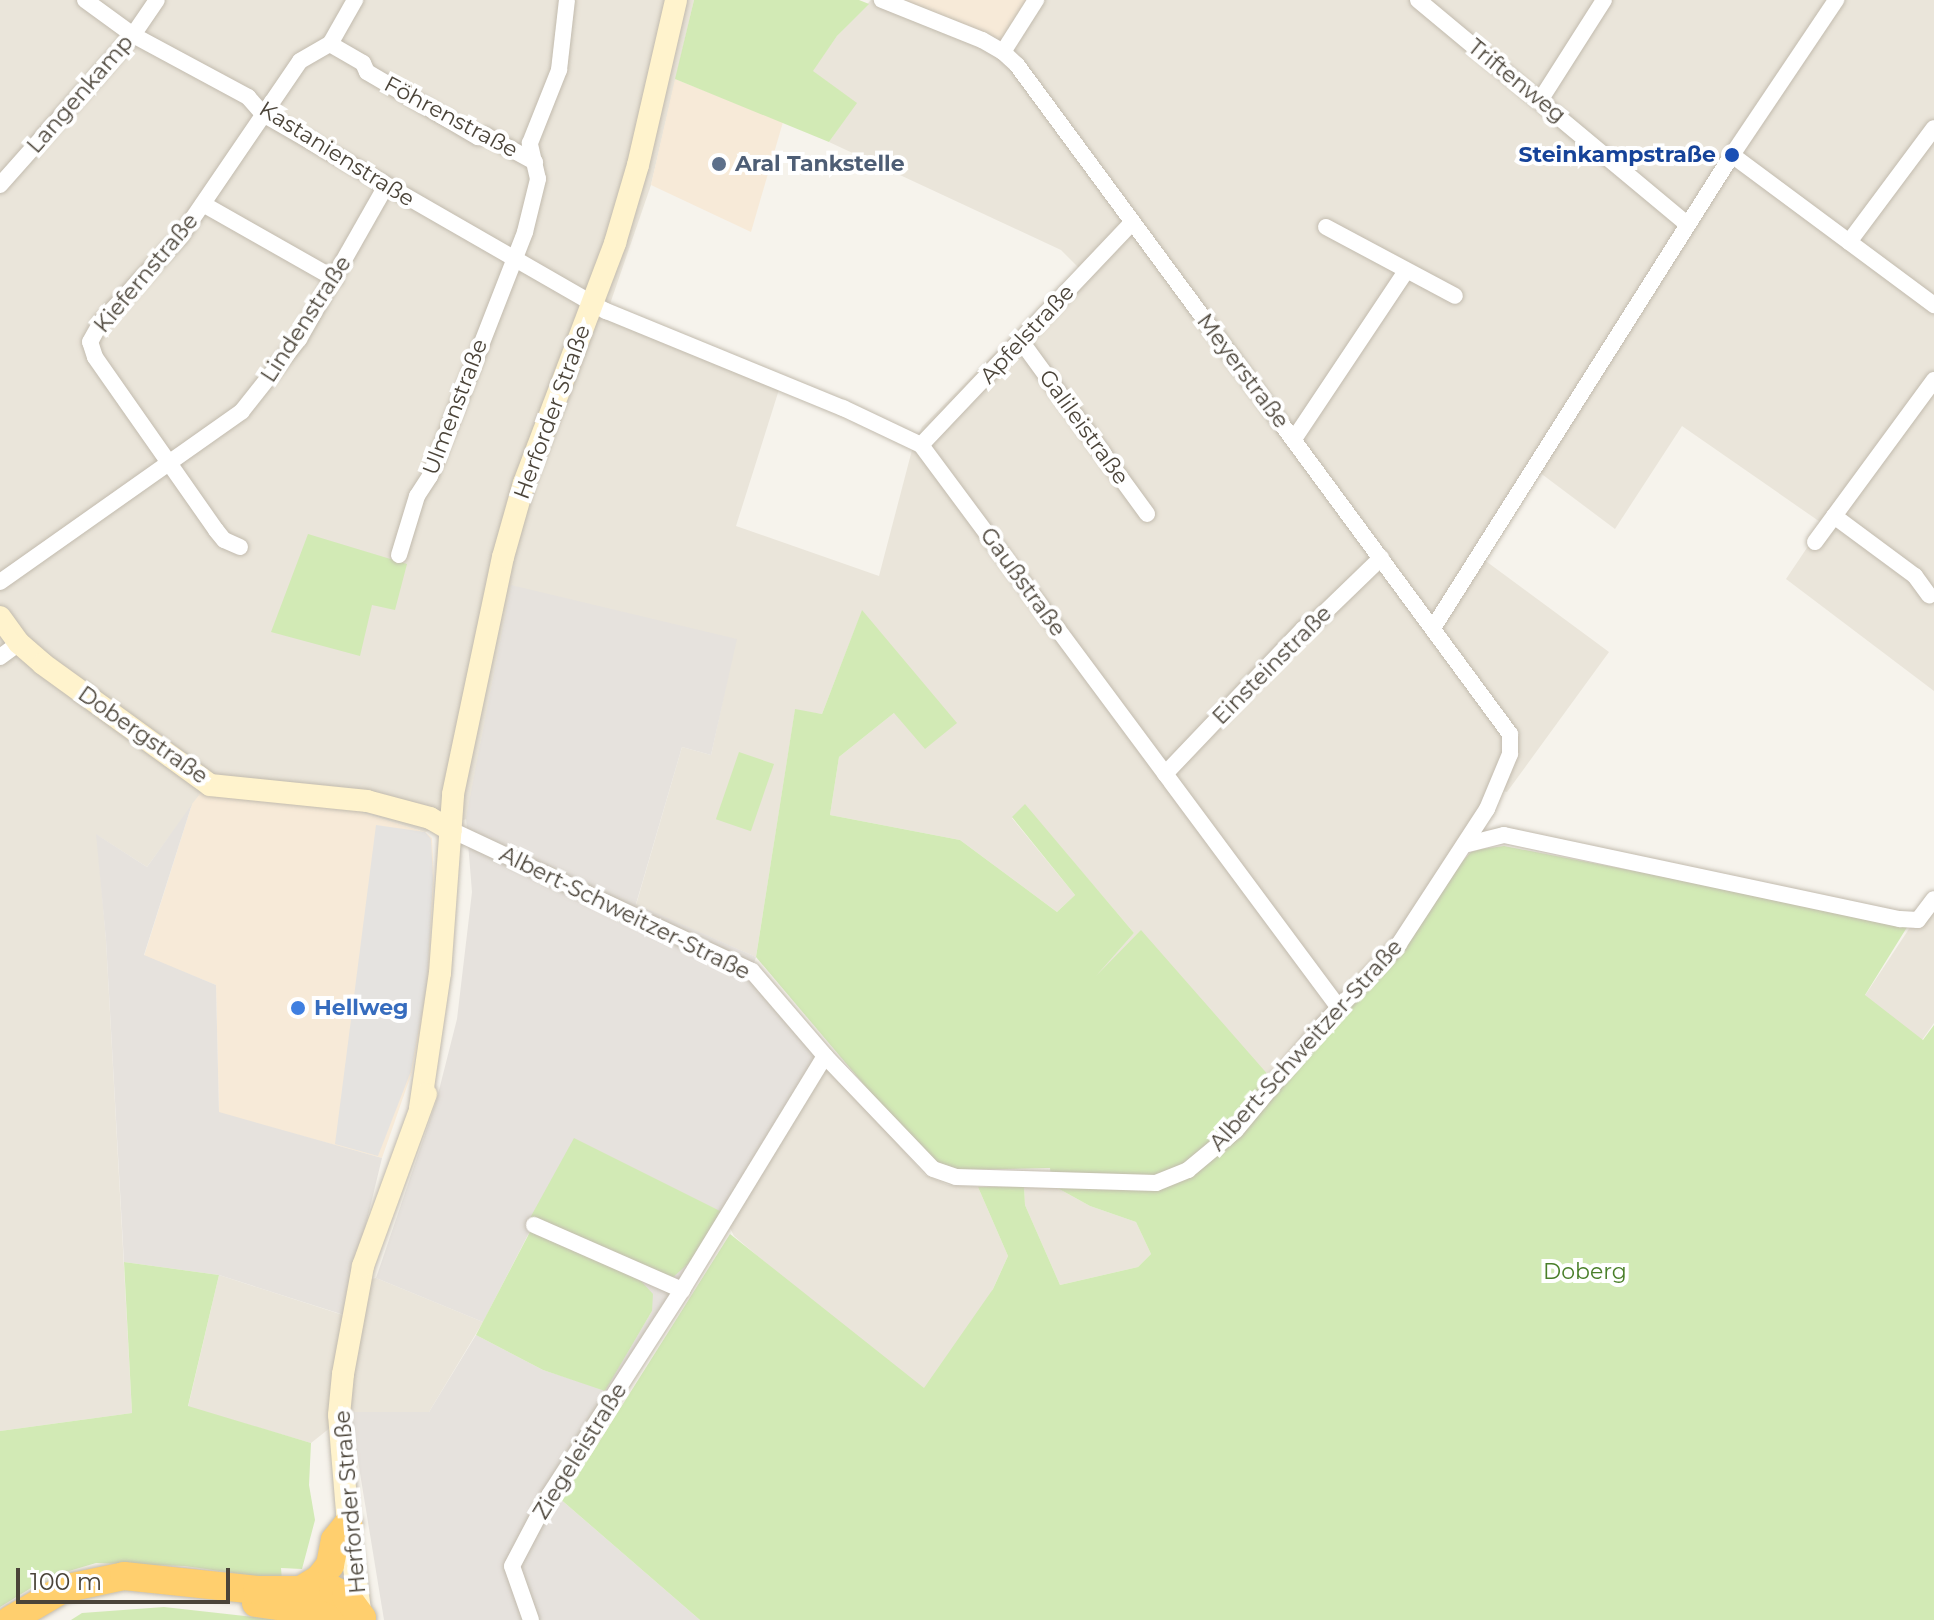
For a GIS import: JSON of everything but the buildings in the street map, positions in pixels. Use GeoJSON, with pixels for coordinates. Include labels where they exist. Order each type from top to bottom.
{"type":"FeatureCollection","features":[{"type":"Feature","properties":{"kind":"highway"},"geometry":{"type":"LineString","coordinates":[[304,1588],[319,1579],[330,1565],[335,1540],[348,1524]]}},
{"type":"Feature","properties":{"kind":"highway"},"geometry":{"type":"LineString","coordinates":[[10,1620],[63,1589],[124,1576],[257,1590],[333,1590],[346,1596],[362,1619]]}},
{"type":"Feature","properties":{"kind":"highway"},"geometry":{"type":"LineString","coordinates":[[39,1620],[66,1598],[93,1589],[124,1586],[169,1588],[321,1615],[362,1619]]}},
{"type":"Feature","properties":{"kind":"main road","name":"Herforder Straße"},"geometry":{"type":"LineString","coordinates":[[362,1619],[348,1524],[339,1415],[343,1374],[363,1266],[420,1108],[440,973],[453,794],[503,557],[524,483],[592,303],[638,165],[676,0]]}},
{"type":"Feature","properties":{"kind":"main road","name":"Dobergstraße"},"geometry":{"type":"LineString","coordinates":[[0,617],[19,643],[210,785],[367,801],[430,818],[451,830]]}},
{"type":"Feature","properties":{"kind":"street","name":"Kastanienstraße"},"geometry":{"type":"LineString","coordinates":[[85,0],[133,35],[248,97],[263,114],[592,303]]}},
{"type":"Feature","properties":{"kind":"street","name":"Langenkamp"},"geometry":{"type":"LineString","coordinates":[[0,185],[133,35],[157,0]]}},
{"type":"Feature","properties":{"kind":"street"},"geometry":{"type":"LineString","coordinates":[[263,114],[300,61],[330,44],[355,0]]}},
{"type":"Feature","properties":{"kind":"street","name":"Föhrenstraße"},"geometry":{"type":"LineString","coordinates":[[512,258],[528,219],[538,179],[530,143],[559,70],[567,0]]}},
{"type":"Feature","properties":{"kind":"street","name":"Meyerstraße"},"geometry":{"type":"LineString","coordinates":[[882,0],[1003,52],[1017,65],[1510,734],[1510,754],[1487,809],[1464,845]]}},
{"type":"Feature","properties":{"kind":"street"},"geometry":{"type":"LineString","coordinates":[[1003,52],[1036,0]]}},
{"type":"Feature","properties":{"kind":"street","name":"Triftenweg"},"geometry":{"type":"LineString","coordinates":[[1418,0],[1541,99],[1688,225]]}},
{"type":"Feature","properties":{"kind":"street"},"geometry":{"type":"LineString","coordinates":[[1541,99],[1604,0]]}},
{"type":"Feature","properties":{"kind":"street"},"geometry":{"type":"LineString","coordinates":[[1433,628],[1732,155],[1836,0]]}},
{"type":"Feature","properties":{"kind":"street","name":"Föhrenstraße"},"geometry":{"type":"LineString","coordinates":[[330,44],[363,63],[367,72],[478,137],[485,135],[535,162]]}},
{"type":"Feature","properties":{"kind":"street","name":"Kiefernstraße"},"geometry":{"type":"LineString","coordinates":[[168,465],[95,357],[90,342],[101,322],[149,273],[203,204],[263,114]]}},
{"type":"Feature","properties":{"kind":"street"},"geometry":{"type":"LineString","coordinates":[[1849,242],[1934,128]]}},
{"type":"Feature","properties":{"kind":"street"},"geometry":{"type":"LineString","coordinates":[[1732,155],[1934,305]]}},
{"type":"Feature","properties":{"kind":"street","name":"Lindenstraße"},"geometry":{"type":"LineString","coordinates":[[0,582],[242,411],[299,339],[386,186]]}},
{"type":"Feature","properties":{"kind":"street","name":"Kiefernstraße"},"geometry":{"type":"LineString","coordinates":[[203,204],[335,279]]}},
{"type":"Feature","properties":{"kind":"street","name":"Apfelstraße"},"geometry":{"type":"LineString","coordinates":[[921,445],[1132,223]]}},
{"type":"Feature","properties":{"kind":"street"},"geometry":{"type":"LineString","coordinates":[[1326,227],[1455,296]]}},
{"type":"Feature","properties":{"kind":"street","name":"Ulmenstraße"},"geometry":{"type":"LineString","coordinates":[[399,555],[417,496],[430,476],[512,258]]}},
{"type":"Feature","properties":{"kind":"street"},"geometry":{"type":"LineString","coordinates":[[1294,439],[1406,271]]}},
{"type":"Feature","properties":{"kind":"street","name":"Gaußstraße"},"geometry":{"type":"LineString","coordinates":[[592,303],[727,363],[843,408],[921,445],[1339,1008]]}},
{"type":"Feature","properties":{"kind":"street","name":"Galileistraße"},"geometry":{"type":"LineString","coordinates":[[1021,341],[1147,514]]}},
{"type":"Feature","properties":{"kind":"street"},"geometry":{"type":"LineString","coordinates":[[1815,542],[1934,380]]}},
{"type":"Feature","properties":{"kind":"street"},"geometry":{"type":"LineString","coordinates":[[168,465],[224,540],[240,547]]}},
{"type":"Feature","properties":{"kind":"street"},"geometry":{"type":"LineString","coordinates":[[1834,516],[1915,576],[1929,595]]}},
{"type":"Feature","properties":{"kind":"street","name":"Einsteinstraße"},"geometry":{"type":"LineString","coordinates":[[1165,774],[1303,629],[1318,619],[1381,558]]}},
{"type":"Feature","properties":{"kind":"street"},"geometry":{"type":"LineString","coordinates":[[0,657],[19,643]]}},
{"type":"Feature","properties":{"kind":"street"},"geometry":{"type":"LineString","coordinates":[[1487,809],[1504,835]]}},
{"type":"Feature","properties":{"kind":"street","name":"Albert-Schweitzer-Straße"},"geometry":{"type":"LineString","coordinates":[[451,830],[752,971],[923,1162],[943,1174],[1156,1183],[1188,1170],[1236,1130],[1339,1008],[1399,944],[1464,845]]}},
{"type":"Feature","properties":{"kind":"street"},"geometry":{"type":"LineString","coordinates":[[1464,845],[1504,835],[1900,919],[1918,920],[1934,899]]}},
{"type":"Feature","properties":{"kind":"street","name":"Ziegeleistraße"},"geometry":{"type":"LineString","coordinates":[[531,1620],[512,1566],[550,1494],[682,1290],[825,1056]]}},
{"type":"Feature","properties":{"kind":"street"},"geometry":{"type":"LineString","coordinates":[[534,1225],[682,1290]]}},
{"type":"Feature","properties":{"kind":"shaded area"},"geometry":{"type":"Polygon","coordinates":[[[0,0],[694,0],[651,185],[610,304],[783,377],[736,526],[879,576],[912,450],[922,427],[1079,268],[1061,250],[829,142],[856,103],[812,71],[837,36],[871,0],[1934,0],[1934,691],[1786,579],[1823,524],[1682,426],[1615,529],[1539,472],[1483,559],[1609,652],[1507,792],[1490,788],[1415,916],[1266,1077],[1076,998],[1134,933],[1025,805],[1012,818],[1075,895],[1057,912],[960,840],[830,815],[839,757],[894,713],[862,611],[822,714],[795,710],[756,957],[636,905],[682,747],[711,755],[736,639],[470,818],[425,832],[357,811],[204,789],[147,867],[97,835],[106,940],[132,1413],[0,1431],[0,0]]]}},
{"type":"Feature","properties":{"kind":"shaded area"},"geometry":{"type":"Polygon","coordinates":[[[896,0],[1028,0],[998,46],[896,0]]]}},
{"type":"Feature","properties":{"kind":"shaded area"},"geometry":{"type":"Polygon","coordinates":[[[675,79],[783,122],[751,232],[651,185],[675,79]]]}},
{"type":"Feature","properties":{"kind":"shaded area"},"geometry":{"type":"Polygon","coordinates":[[[511,585],[737,639],[711,755],[682,747],[636,904],[756,957],[749,979],[828,1065],[558,1497],[700,1620],[384,1620],[350,1412],[429,1412],[476,1335],[543,1370],[605,1390],[652,1311],[531,1229],[483,1322],[376,1278],[436,1102],[457,1019],[472,892],[466,818],[511,585]]]}},
{"type":"Feature","properties":{"kind":"shaded area"},"geometry":{"type":"Polygon","coordinates":[[[204,789],[357,811],[425,832],[432,838],[434,879],[428,986],[412,1072],[382,1158],[219,1113],[216,985],[144,956],[192,804],[204,789]]]}},
{"type":"Feature","properties":{"kind":"shaded area"},"geometry":{"type":"Polygon","coordinates":[[[192,804],[144,955],[216,985],[219,1112],[382,1158],[344,1315],[219,1275],[124,1262],[106,940],[96,834],[147,867],[192,804]]]}},
{"type":"Feature","properties":{"kind":"shaded area"},"geometry":{"type":"Polygon","coordinates":[[[376,825],[425,832],[431,839],[433,879],[427,986],[411,1071],[378,1156],[335,1144],[376,825]]]}},
{"type":"Feature","properties":{"kind":"shaded area"},"geometry":{"type":"Polygon","coordinates":[[[1934,891],[1934,1023],[1922,1040],[1864,997],[1934,891]]]}},
{"type":"Feature","properties":{"kind":"shaded area"},"geometry":{"type":"Polygon","coordinates":[[[828,1065],[925,1175],[948,1185],[978,1187],[1008,1256],[964,1352],[946,1417],[734,1236],[729,1226],[828,1065]]]}},
{"type":"Feature","properties":{"kind":"shaded area"},"geometry":{"type":"Polygon","coordinates":[[[1052,1185],[1090,1206],[1136,1222],[1151,1254],[1138,1267],[1060,1285],[1025,1205],[1024,1186],[1052,1185]]]}},
{"type":"Feature","properties":{"kind":"shaded area"},"geometry":{"type":"Polygon","coordinates":[[[219,1275],[343,1315],[352,1284],[376,1278],[483,1322],[429,1412],[350,1412],[311,1443],[188,1407],[219,1275]]]}},
{"type":"Feature","properties":{"kind":"green space"},"geometry":{"type":"Polygon","coordinates":[[[694,0],[859,0],[869,4],[837,36],[813,71],[857,103],[829,142],[675,79],[694,0]]]}},
{"type":"Feature","properties":{"kind":"green space"},"geometry":{"type":"Polygon","coordinates":[[[308,534],[407,564],[395,610],[372,605],[360,656],[271,632],[308,534]]]}},
{"type":"Feature","properties":{"kind":"green space","name":"Doberg"},"geometry":{"type":"Polygon","coordinates":[[[862,610],[957,723],[925,749],[894,713],[839,757],[830,815],[960,840],[1057,912],[1075,895],[1012,817],[1025,804],[1134,933],[1096,976],[1141,930],[1278,1086],[1460,864],[1471,852],[1482,849],[1504,846],[1909,924],[1865,995],[1923,1040],[1934,1025],[1934,1620],[700,1620],[558,1497],[585,1455],[589,1458],[730,1234],[924,1388],[993,1289],[1008,1256],[978,1187],[1024,1186],[1025,1205],[1060,1285],[1138,1267],[1151,1254],[1136,1222],[1090,1206],[1052,1185],[1050,1168],[953,1170],[927,1159],[756,957],[795,709],[822,714],[862,610]]]}},
{"type":"Feature","properties":{"kind":"green space"},"geometry":{"type":"Polygon","coordinates":[[[739,752],[774,764],[751,831],[716,819],[739,752]]]}},
{"type":"Feature","properties":{"kind":"green space"},"geometry":{"type":"Polygon","coordinates":[[[574,1138],[722,1212],[689,1263],[671,1279],[530,1218],[574,1138]]]}},
{"type":"Feature","properties":{"kind":"green space"},"geometry":{"type":"Polygon","coordinates":[[[532,1228],[641,1281],[653,1294],[652,1311],[605,1391],[543,1370],[476,1335],[532,1228]]]}},
{"type":"Feature","properties":{"kind":"green space"},"geometry":{"type":"Polygon","coordinates":[[[124,1262],[219,1275],[188,1406],[311,1443],[309,1485],[315,1520],[302,1569],[281,1568],[282,1580],[185,1566],[96,1563],[49,1577],[0,1607],[0,1431],[132,1413],[124,1262]]]}},
{"type":"Feature","properties":{"kind":"green space"},"geometry":{"type":"Polygon","coordinates":[[[164,1607],[281,1620],[71,1620],[82,1613],[164,1607]]]}},
{"type":"Feature","properties":{"kind":"place","name":"Steinkampstraße"},"geometry":{"type":"Point","coordinates":[1732,155]}},
{"type":"Feature","properties":{"kind":"place","name":"Aral Tankstelle"},"geometry":{"type":"Point","coordinates":[719,164]}},
{"type":"Feature","properties":{"kind":"place","name":"Hellweg"},"geometry":{"type":"Point","coordinates":[298,1008]}}]}
